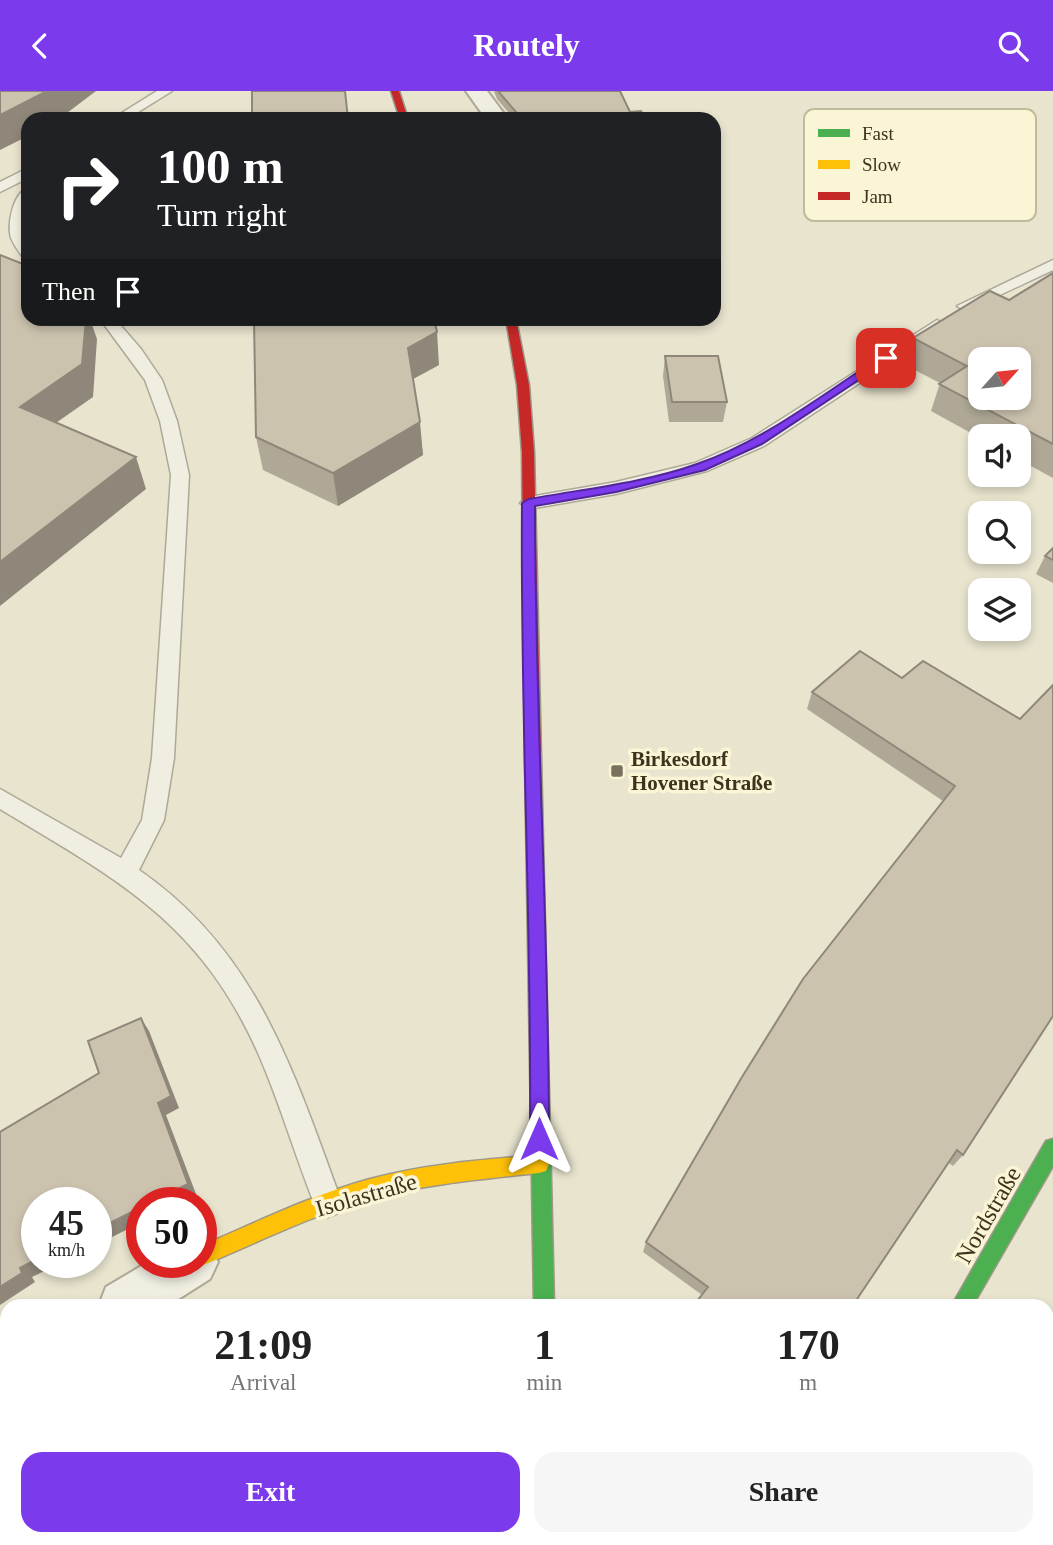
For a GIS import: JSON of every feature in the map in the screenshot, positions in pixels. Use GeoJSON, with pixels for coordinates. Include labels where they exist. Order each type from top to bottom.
{"type":"FeatureCollection","features":[{"type":"Feature","properties":{"kind":"main road"},"geometry":{"type":"LineString","coordinates":[[395,91],[402,112]]}},
{"type":"Feature","properties":{"kind":"main road"},"geometry":{"type":"LineString","coordinates":[[513,326],[520,349],[529,418],[528,611],[540,1041],[539,1164],[544,1299]]}},
{"type":"Feature","properties":{"kind":"main road","name":"Nordstraße"},"geometry":{"type":"LineString","coordinates":[[965,1299],[1053,1148]]}},
{"type":"Feature","properties":{"kind":"main road","name":"Isolastraße"},"geometry":{"type":"LineString","coordinates":[[217,1249],[328,1203],[370,1189],[440,1175],[539,1164]]}},
{"type":"Feature","properties":{"kind":"street"},"geometry":{"type":"LineString","coordinates":[[476,91],[492,112]]}},
{"type":"Feature","properties":{"kind":"street"},"geometry":{"type":"LineString","coordinates":[[133,1299],[167,1278]]}},
{"type":"Feature","properties":{"kind":"lane"},"geometry":{"type":"LineString","coordinates":[[130,112],[166,91]]}},
{"type":"Feature","properties":{"kind":"lane"},"geometry":{"type":"LineString","coordinates":[[0,188],[21,176]]}},
{"type":"Feature","properties":{"kind":"lane"},"geometry":{"type":"LineString","coordinates":[[21,205],[17,213],[16,233],[21,242]]}},
{"type":"Feature","properties":{"kind":"lane"},"geometry":{"type":"LineString","coordinates":[[529,503],[616,488],[701,467],[758,442],[972,302],[1053,264]]}},
{"type":"Feature","properties":{"kind":"lane"},"geometry":{"type":"LineString","coordinates":[[113,326],[141,358],[158,390],[172,432],[180,475],[163,758],[153,820],[125,873]]}},
{"type":"Feature","properties":{"kind":"lane"},"geometry":{"type":"LineString","coordinates":[[0,798],[125,873],[174,911],[218,960],[267,1039],[328,1203]]}},
{"type":"Feature","properties":{"kind":"building"},"geometry":{"type":"Polygon","coordinates":[[[0,91],[47,91],[0,115],[0,91]]]}},
{"type":"Feature","properties":{"kind":"building"},"geometry":{"type":"Polygon","coordinates":[[[252,91],[345,91],[347,112],[252,112],[252,91]]]}},
{"type":"Feature","properties":{"kind":"building"},"geometry":{"type":"Polygon","coordinates":[[[498,91],[620,91],[630,112],[516,112],[498,91]]]}},
{"type":"Feature","properties":{"kind":"building"},"geometry":{"type":"Polygon","coordinates":[[[0,255],[21,263],[21,326],[85,326],[82,364],[20,407],[136,457],[0,562],[0,255]]]}},
{"type":"Feature","properties":{"kind":"building"},"geometry":{"type":"Polygon","coordinates":[[[1053,273],[1053,444],[1031,432],[1031,424],[1015,424],[988,410],[1031,410],[1031,347],[968,347],[968,399],[939,384],[967,366],[913,338],[990,291],[1009,300],[1053,273]]]}},
{"type":"Feature","properties":{"kind":"building"},"geometry":{"type":"Polygon","coordinates":[[[254,326],[436,326],[437,332],[408,348],[420,422],[333,473],[256,437],[254,326]]]}},
{"type":"Feature","properties":{"kind":"building"},"geometry":{"type":"Polygon","coordinates":[[[665,356],[718,356],[727,402],[672,402],[665,356]]]}},
{"type":"Feature","properties":{"kind":"building"},"geometry":{"type":"Polygon","coordinates":[[[1053,548],[1053,560],[1045,556],[1053,548]]]}},
{"type":"Feature","properties":{"kind":"building"},"geometry":{"type":"Polygon","coordinates":[[[860,651],[902,678],[923,661],[1020,719],[1053,685],[1053,1016],[963,1155],[957,1150],[857,1299],[699,1299],[708,1287],[646,1242],[742,1077],[803,979],[955,786],[812,692],[860,651]]]}},
{"type":"Feature","properties":{"kind":"building"},"geometry":{"type":"Polygon","coordinates":[[[141,1018],[171,1096],[158,1103],[188,1184],[182,1187],[126,1187],[126,1215],[112,1222],[112,1187],[21,1187],[21,1274],[0,1287],[0,1132],[99,1073],[88,1041],[141,1018]]]}},
{"type":"Feature","properties":{"kind":"traffic: fast"},"geometry":{"type":"LineString","coordinates":[[533,758],[544,1299]]}},
{"type":"Feature","properties":{"kind":"traffic: fast"},"geometry":{"type":"LineString","coordinates":[[965,1299],[1053,1148]]}},
{"type":"Feature","properties":{"kind":"traffic: slow"},"geometry":{"type":"LineString","coordinates":[[217,1249],[305,1211],[370,1189],[433,1176],[539,1164]]}},
{"type":"Feature","properties":{"kind":"traffic: jam"},"geometry":{"type":"LineString","coordinates":[[395,91],[402,112]]}},
{"type":"Feature","properties":{"kind":"traffic: jam"},"geometry":{"type":"LineString","coordinates":[[512,326],[523,385],[528,452],[533,758]]}},
{"type":"Feature","properties":{"kind":"place","name":"Birkesdorf Hovener Straße"},"geometry":{"type":"Point","coordinates":[617,771]}},
{"type":"Feature","properties":{"kind":"route"},"geometry":{"type":"LineString","coordinates":[[539,1139],[537,874],[528,611],[529,503],[616,488],[701,467],[758,442],[886,358]]}}]}
